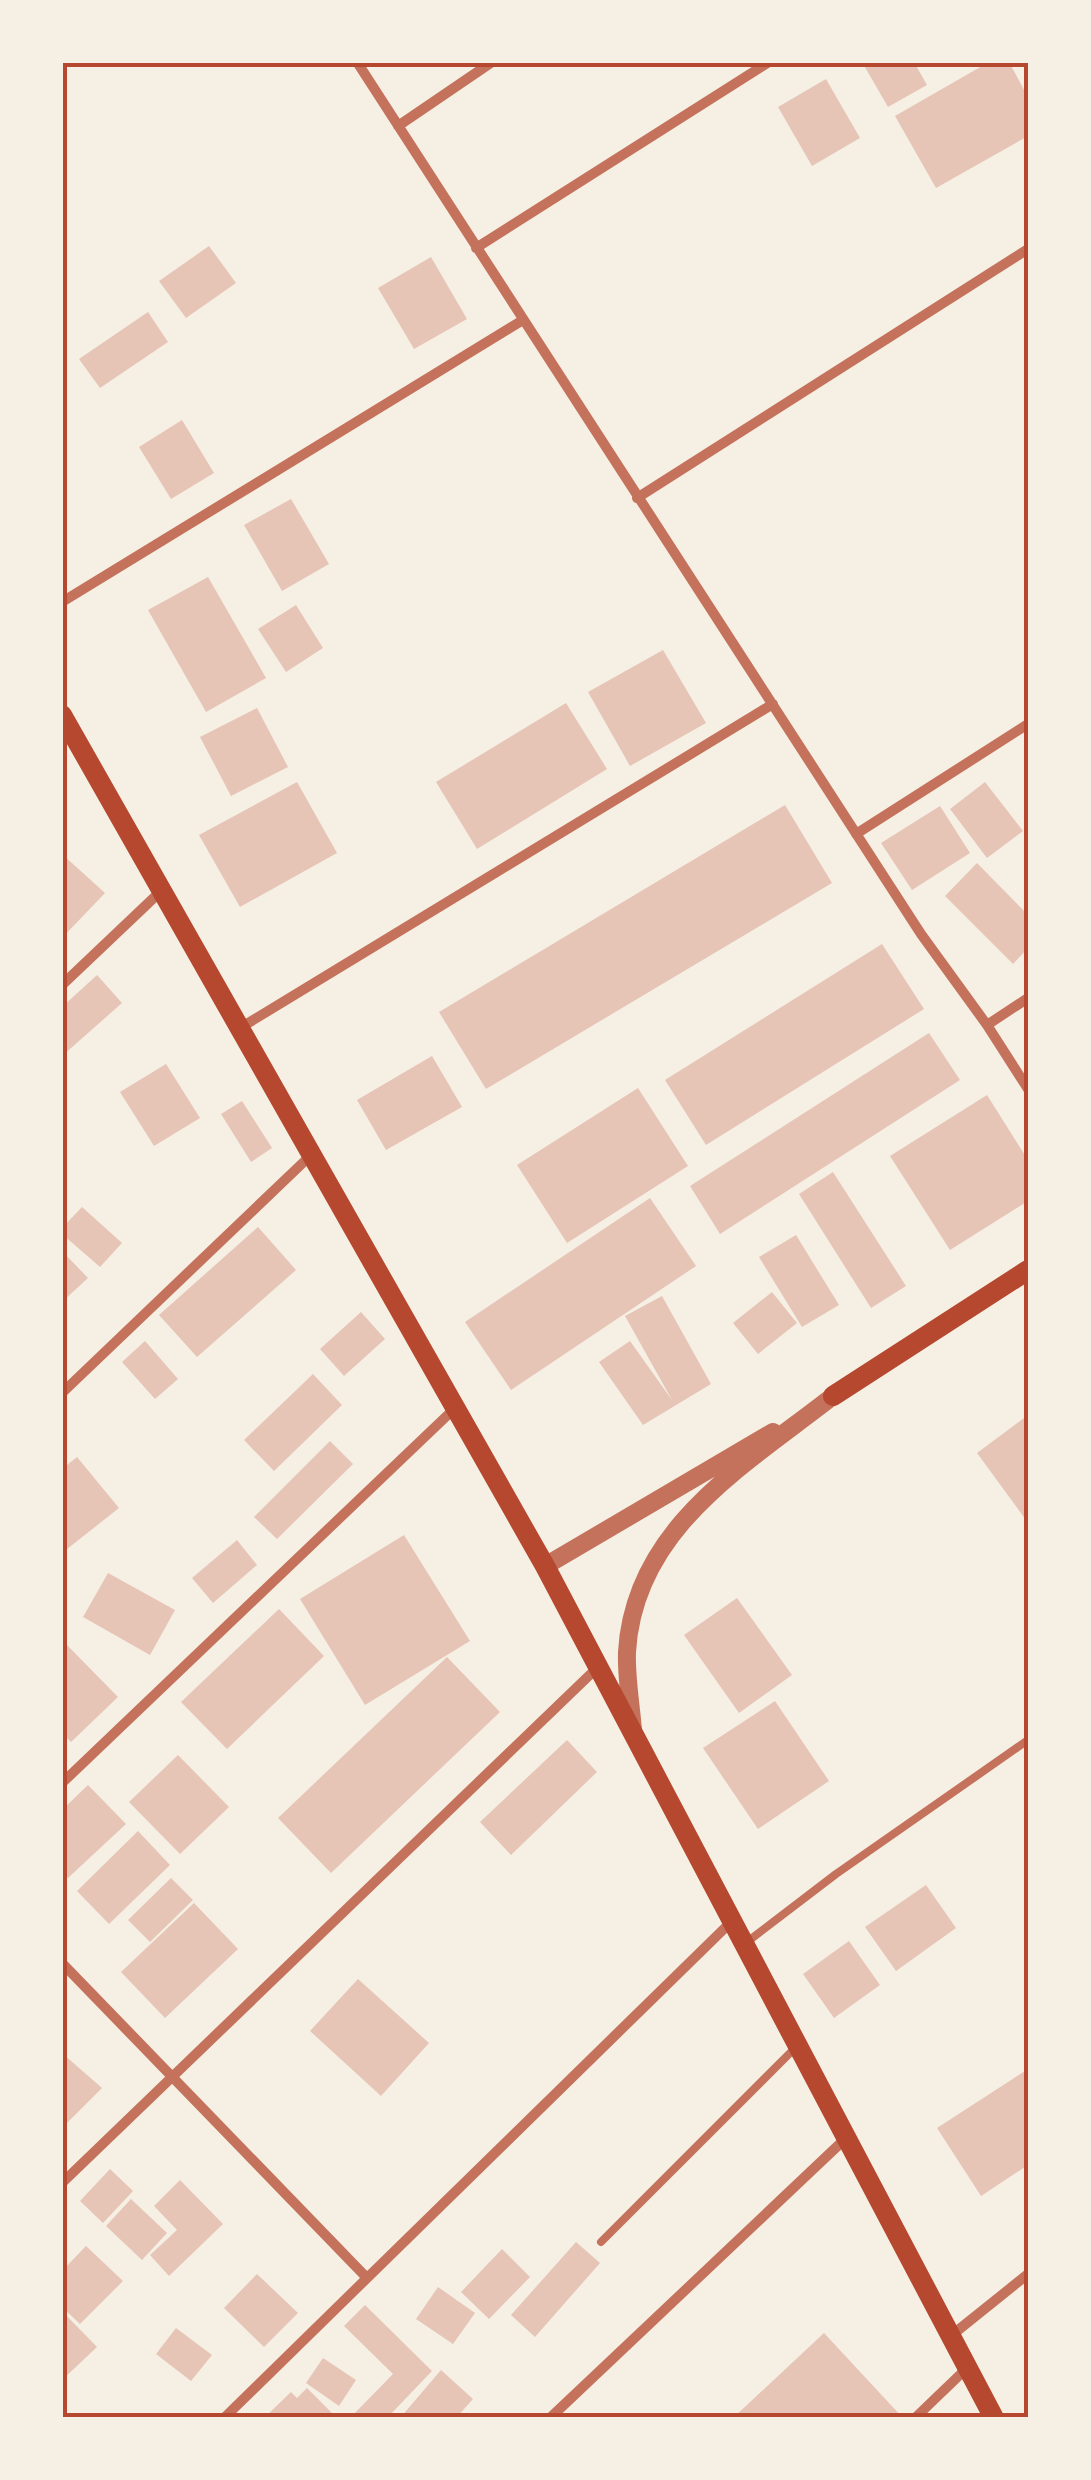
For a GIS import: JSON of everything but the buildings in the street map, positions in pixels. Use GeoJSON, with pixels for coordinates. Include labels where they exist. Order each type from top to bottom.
{"type":"FeatureCollection","features":[{"type":"Feature","properties":{"kind":"main road"},"geometry":{"type":"LineString","coordinates":[[62,715],[545,1566],[994,2418]]}},
{"type":"Feature","properties":{"kind":"main road"},"geometry":{"type":"LineString","coordinates":[[833,1396],[1028,1270]]}},
{"type":"Feature","properties":{"kind":"street"},"geometry":{"type":"LineString","coordinates":[[357,62],[921,934],[1028,1089]]}},
{"type":"Feature","properties":{"kind":"street"},"geometry":{"type":"LineString","coordinates":[[398,126],[492,62]]}},
{"type":"Feature","properties":{"kind":"street"},"geometry":{"type":"LineString","coordinates":[[476,248],[769,62]]}},
{"type":"Feature","properties":{"kind":"street"},"geometry":{"type":"LineString","coordinates":[[637,498],[1028,250]]}},
{"type":"Feature","properties":{"kind":"street"},"geometry":{"type":"LineString","coordinates":[[62,602],[523,320]]}},
{"type":"Feature","properties":{"kind":"street"},"geometry":{"type":"LineString","coordinates":[[240,1028],[773,704]]}},
{"type":"Feature","properties":{"kind":"street"},"geometry":{"type":"LineString","coordinates":[[856,834],[1028,724]]}},
{"type":"Feature","properties":{"kind":"street"},"geometry":{"type":"LineString","coordinates":[[62,985],[162,890]]}},
{"type":"Feature","properties":{"kind":"street"},"geometry":{"type":"LineString","coordinates":[[987,1025],[1028,998]]}},
{"type":"Feature","properties":{"kind":"street"},"geometry":{"type":"LineString","coordinates":[[62,1393],[310,1156]]}},
{"type":"Feature","properties":{"kind":"street"},"geometry":{"type":"LineString","coordinates":[[545,1566],[833,1396]]}},
{"type":"Feature","properties":{"kind":"street"},"geometry":{"type":"LineString","coordinates":[[634,1734],[627,1653],[637,1597],[658,1550],[692,1509],[833,1396]]}},
{"type":"Feature","properties":{"kind":"street"},"geometry":{"type":"LineString","coordinates":[[62,1782],[454,1409]]}},
{"type":"Feature","properties":{"kind":"street"},"geometry":{"type":"LineString","coordinates":[[62,2183],[599,1666]]}},
{"type":"Feature","properties":{"kind":"street"},"geometry":{"type":"LineString","coordinates":[[224,2418],[732,1922]]}},
{"type":"Feature","properties":{"kind":"street"},"geometry":{"type":"LineString","coordinates":[[62,1963],[368,2278]]}},
{"type":"Feature","properties":{"kind":"street"},"geometry":{"type":"LineString","coordinates":[[550,2418],[845,2139]]}},
{"type":"Feature","properties":{"kind":"street"},"geometry":{"type":"LineString","coordinates":[[952,2335],[1028,2274]]}},
{"type":"Feature","properties":{"kind":"street"},"geometry":{"type":"LineString","coordinates":[[914,2418],[968,2367]]}},
{"type":"Feature","properties":{"kind":"lane"},"geometry":{"type":"LineString","coordinates":[[744,1945],[836,1874],[1028,1740]]}},
{"type":"Feature","properties":{"kind":"lane"},"geometry":{"type":"LineString","coordinates":[[600,2242],[796,2046]]}}]}
